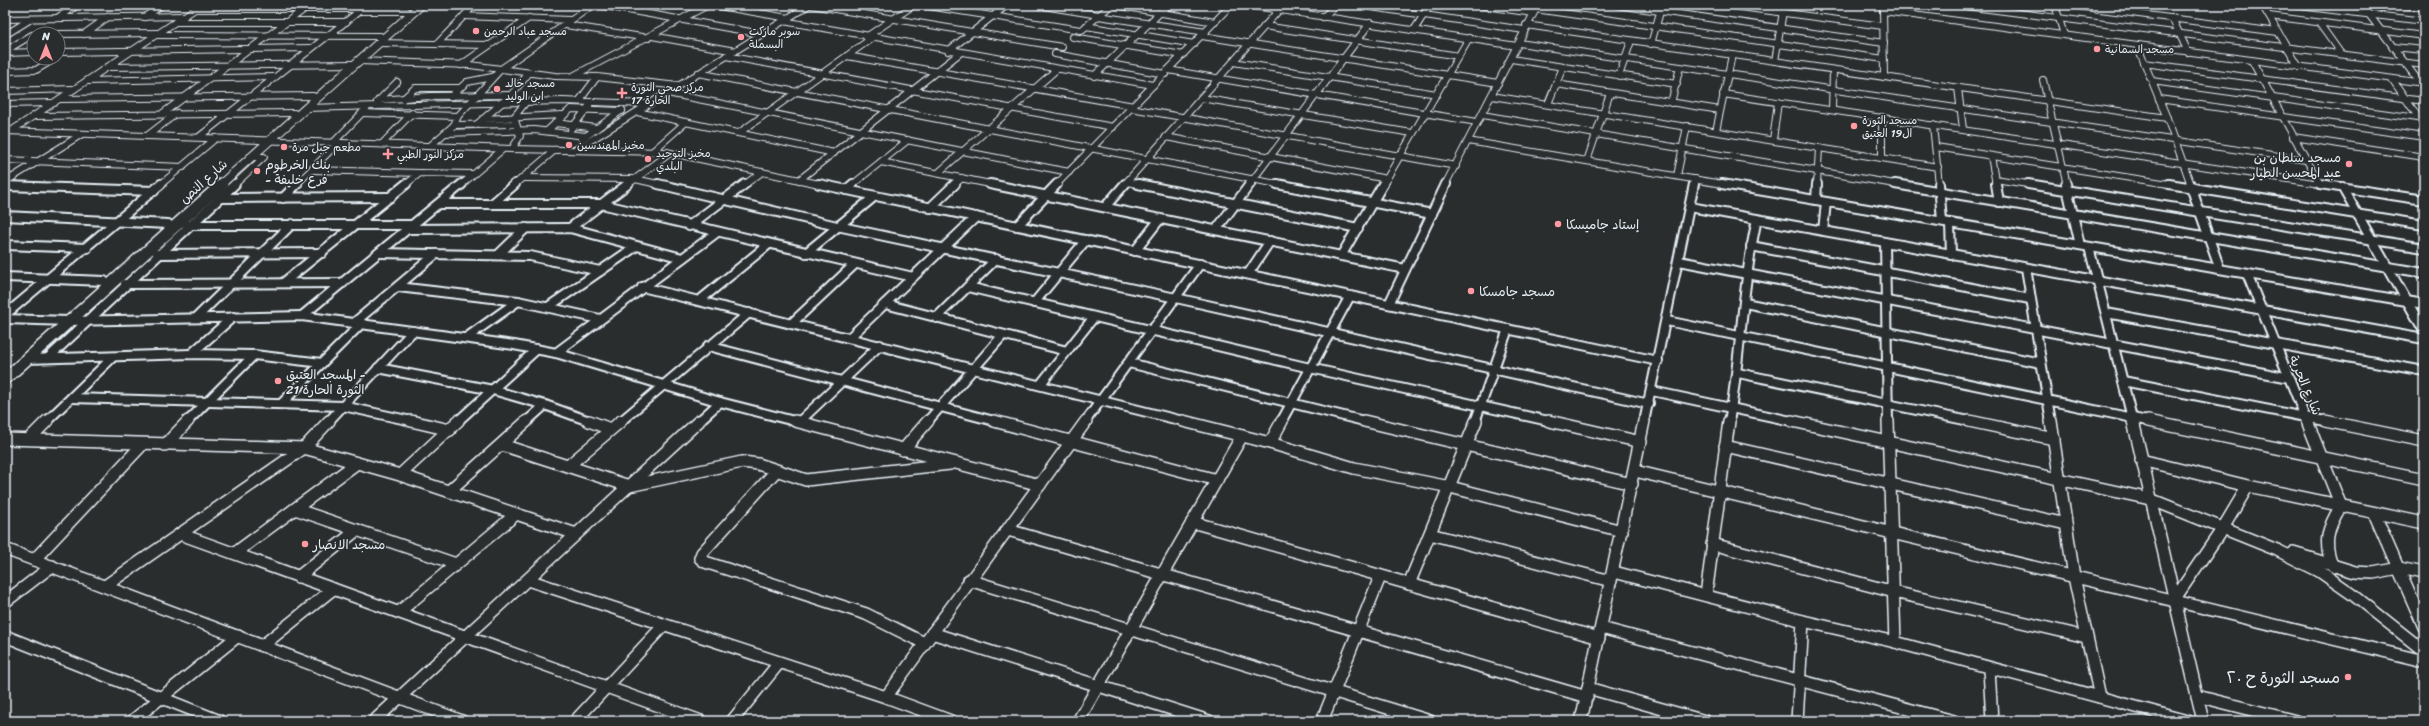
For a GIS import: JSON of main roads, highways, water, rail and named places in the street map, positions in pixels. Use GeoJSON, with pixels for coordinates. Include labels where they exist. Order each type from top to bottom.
{"type":"FeatureCollection","features":[{"type":"Feature","properties":{"kind":"main road","name":"شارع النص"},"geometry":{"type":"LineString","coordinates":[[384,35],[421,5]]}},
{"type":"Feature","properties":{"kind":"main road","name":"شارع النص"},"geometry":{"type":"LineString","coordinates":[[5,379],[28,359],[65,321],[107,282],[265,141],[306,108],[411,8]]}},
{"type":"Feature","properties":{"kind":"main road","name":"شارع النص"},"geometry":{"type":"LineString","coordinates":[[107,282],[143,254],[172,224],[231,175],[294,112],[354,63]]}},
{"type":"Feature","properties":{"kind":"main road","name":"شارع النص"},"geometry":{"type":"LineString","coordinates":[[5,371],[65,321]]}},
{"type":"Feature","properties":{"kind":"place","name":"مسجد عباد الرحمن"},"geometry":{"type":"Point","coordinates":[476,31]}},
{"type":"Feature","properties":{"kind":"place","name":"سوبر ماركت البسملة"},"geometry":{"type":"Point","coordinates":[741,37]}},
{"type":"Feature","properties":{"kind":"place","name":"مسجد السمانية"},"geometry":{"type":"Point","coordinates":[2097,49]}},
{"type":"Feature","properties":{"kind":"place","name":"مسجد خالد ابن الوليد"},"geometry":{"type":"Point","coordinates":[497,89]}},
{"type":"Feature","properties":{"kind":"place","name":"مركز صحي الثورة الحارة 17"},"geometry":{"type":"Point","coordinates":[622,93]}},
{"type":"Feature","properties":{"kind":"place","name":"مسجد الثورة ال19 العتيق"},"geometry":{"type":"Point","coordinates":[1854,126]}},
{"type":"Feature","properties":{"kind":"place","name":"مخبز المهندسين"},"geometry":{"type":"Point","coordinates":[569,145]}},
{"type":"Feature","properties":{"kind":"place","name":"مطعم جبل مرة"},"geometry":{"type":"Point","coordinates":[284,147]}},
{"type":"Feature","properties":{"kind":"place","name":"مركز النور الطبي"},"geometry":{"type":"Point","coordinates":[388,154]}},
{"type":"Feature","properties":{"kind":"place","name":"مخبز التوحيد البلدي"},"geometry":{"type":"Point","coordinates":[648,159]}},
{"type":"Feature","properties":{"kind":"place","name":"مسجد سلطان بن عبد المحسن الطيار"},"geometry":{"type":"Point","coordinates":[2349,164]}},
{"type":"Feature","properties":{"kind":"place","name":"بنك الخرطوم - فرع خليفة"},"geometry":{"type":"Point","coordinates":[257,171]}},
{"type":"Feature","properties":{"kind":"place","name":"إستاد جاميسكا"},"geometry":{"type":"Point","coordinates":[1558,224]}},
{"type":"Feature","properties":{"kind":"place","name":"مسجد جامسكا"},"geometry":{"type":"Point","coordinates":[1471,291]}},
{"type":"Feature","properties":{"kind":"place","name":"المسجد العتيق - الثورة الحارة 21"},"geometry":{"type":"Point","coordinates":[278,381]}},
{"type":"Feature","properties":{"kind":"place","name":"مسجد الانصار"},"geometry":{"type":"Point","coordinates":[305,544]}},
{"type":"Feature","properties":{"kind":"place","name":"مسجد الثورة ح ٢٠"},"geometry":{"type":"Point","coordinates":[2348,677]}}]}
